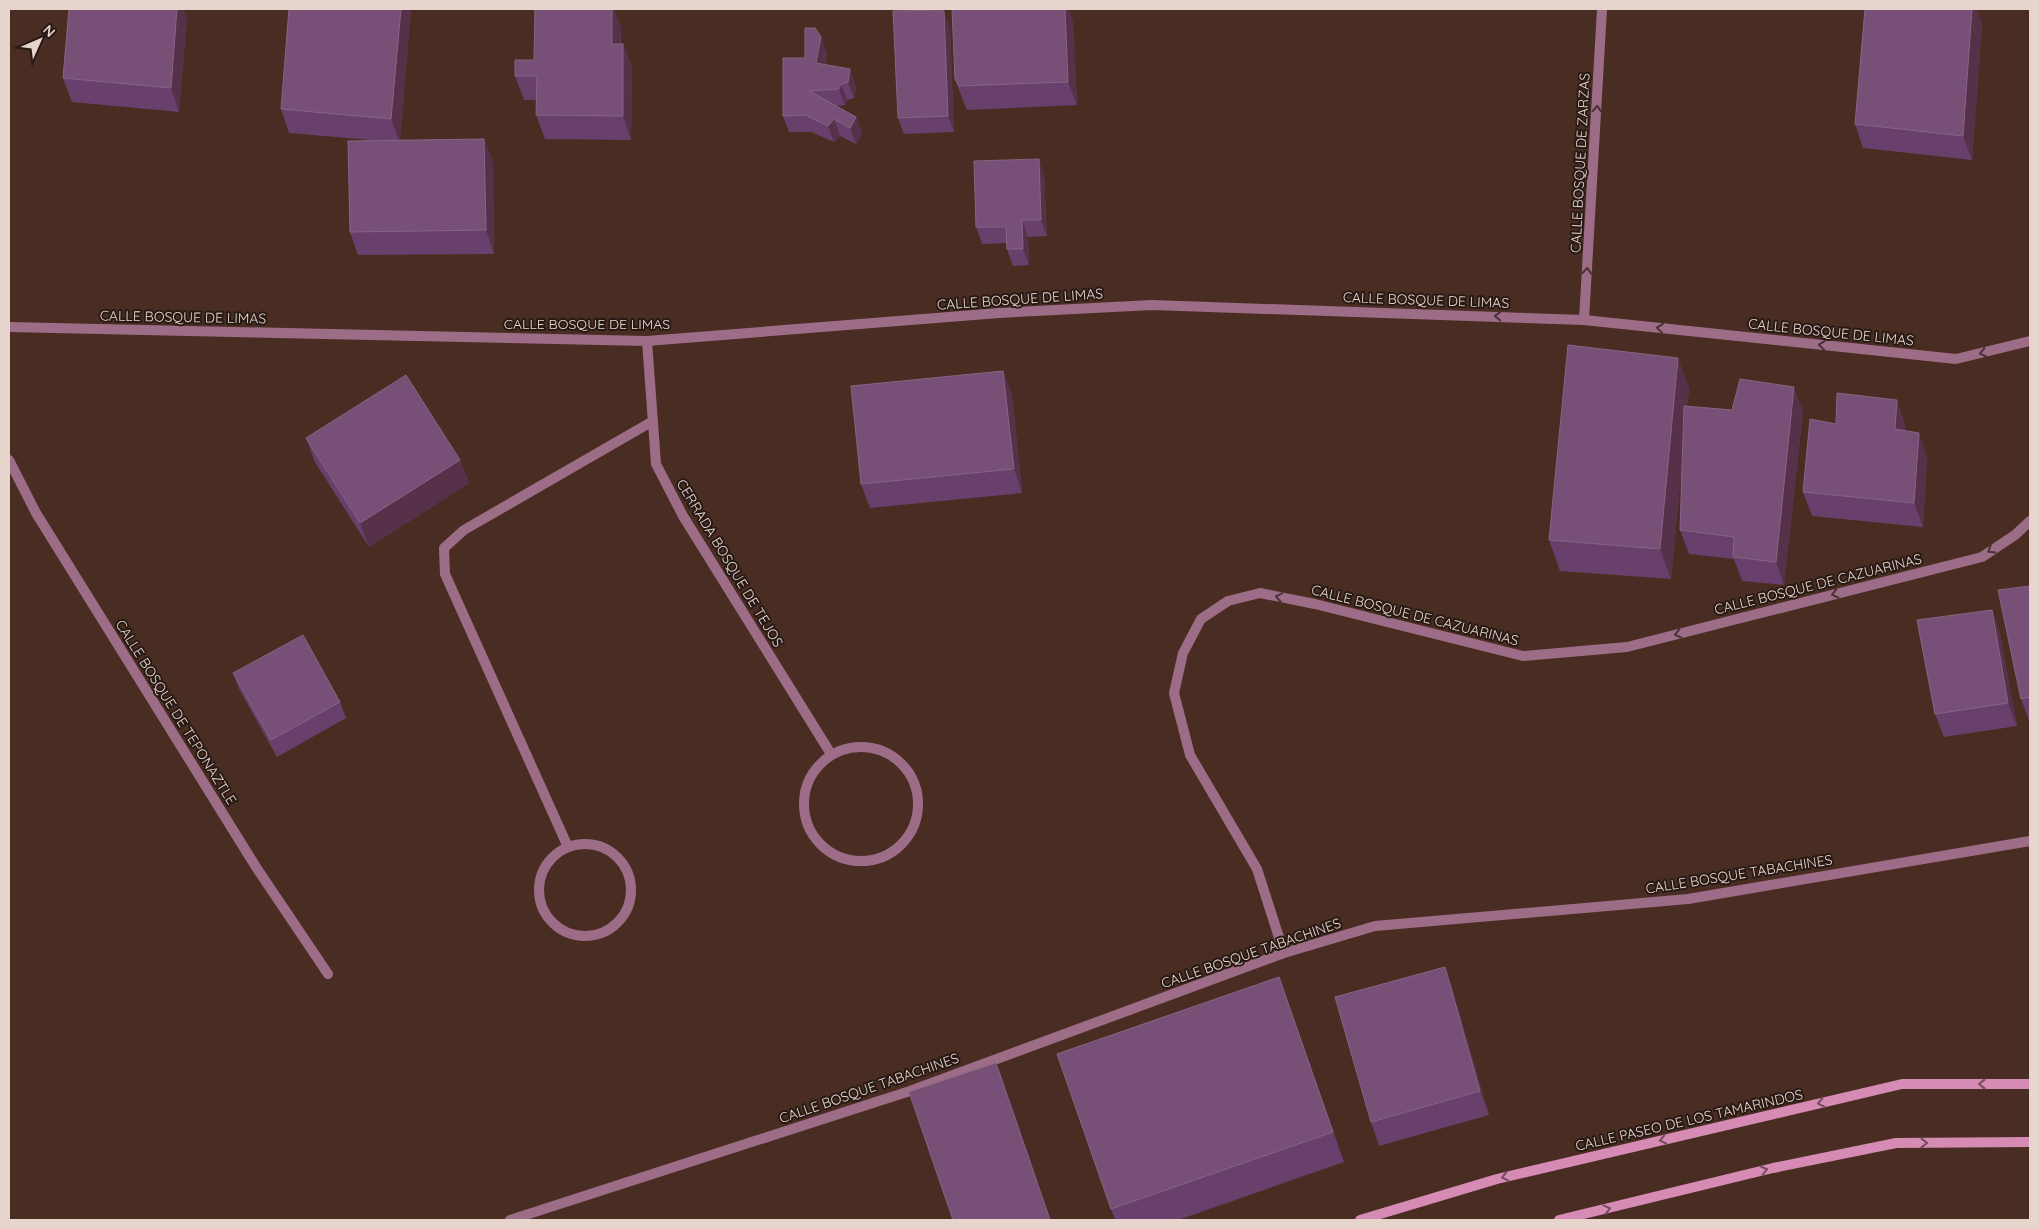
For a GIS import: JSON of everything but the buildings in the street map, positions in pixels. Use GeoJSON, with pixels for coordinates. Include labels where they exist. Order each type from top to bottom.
{"type":"FeatureCollection","features":[{"type":"Feature","properties":{"kind":"street","name":"CALLE BOSQUE DE ZARZAS"},"geometry":{"type":"LineString","coordinates":[[1584,320],[1602,9]]}},
{"type":"Feature","properties":{"kind":"street","name":"CALLE BOSQUE DE LIMAS"},"geometry":{"type":"LineString","coordinates":[[9,327],[646,341],[999,313],[1152,305],[1584,320],[1956,359],[2030,341]]}},
{"type":"Feature","properties":{"kind":"street","name":"CERRADA BOSQUE DE TEJOS"},"geometry":{"type":"LineString","coordinates":[[646,341],[656,464],[683,516],[832,754]]}},
{"type":"Feature","properties":{"kind":"street"},"geometry":{"type":"LineString","coordinates":[[568,847],[445,574],[444,548],[464,530],[653,421]]}},
{"type":"Feature","properties":{"kind":"street","name":"CALLE BOSQUE DE TEPONAZTLE"},"geometry":{"type":"LineString","coordinates":[[9,460],[36,513],[251,859],[328,974]]}},
{"type":"Feature","properties":{"kind":"street","name":"CALLE BOSQUE DE CAZUARINAS"},"geometry":{"type":"LineString","coordinates":[[1284,953],[1257,869],[1190,755],[1174,692],[1183,653],[1201,619],[1228,601],[1260,593],[1316,604],[1523,656],[1628,647],[1982,556],[2015,535],[2030,521]]}},
{"type":"Feature","properties":{"kind":"street"},"geometry":{"type":"LineString","coordinates":[[866,747],[884,751],[899,761],[911,774],[917,792],[919,809],[914,827],[905,842],[891,854],[874,860],[856,862],[838,857],[823,847],[812,833],[805,817],[804,798],[808,781],[818,766],[832,754],[848,748],[866,747]]}},
{"type":"Feature","properties":{"kind":"street","name":"CALLE BOSQUE TABACHINES"},"geometry":{"type":"LineString","coordinates":[[510,1220],[910,1091],[1284,953],[1375,926],[1688,899],[2030,841]]}},
{"type":"Feature","properties":{"kind":"street"},"geometry":{"type":"LineString","coordinates":[[582,844],[610,851],[628,873],[631,887],[630,902],[624,915],[615,926],[602,933],[589,936],[574,935],[567,932],[550,920],[542,907],[539,893],[540,879],[546,865],[556,854],[568,847],[582,844]]}},
{"type":"Feature","properties":{"kind":"street","name":"CALLE PASEO DE LOS TAMARINDOS"},"geometry":{"type":"LineString","coordinates":[[1360,1220],[1497,1179],[1902,1084],[2030,1084]]}},
{"type":"Feature","properties":{"kind":"street"},"geometry":{"type":"LineString","coordinates":[[1559,1220],[1773,1168],[1896,1143],[2030,1142]]}}]}
